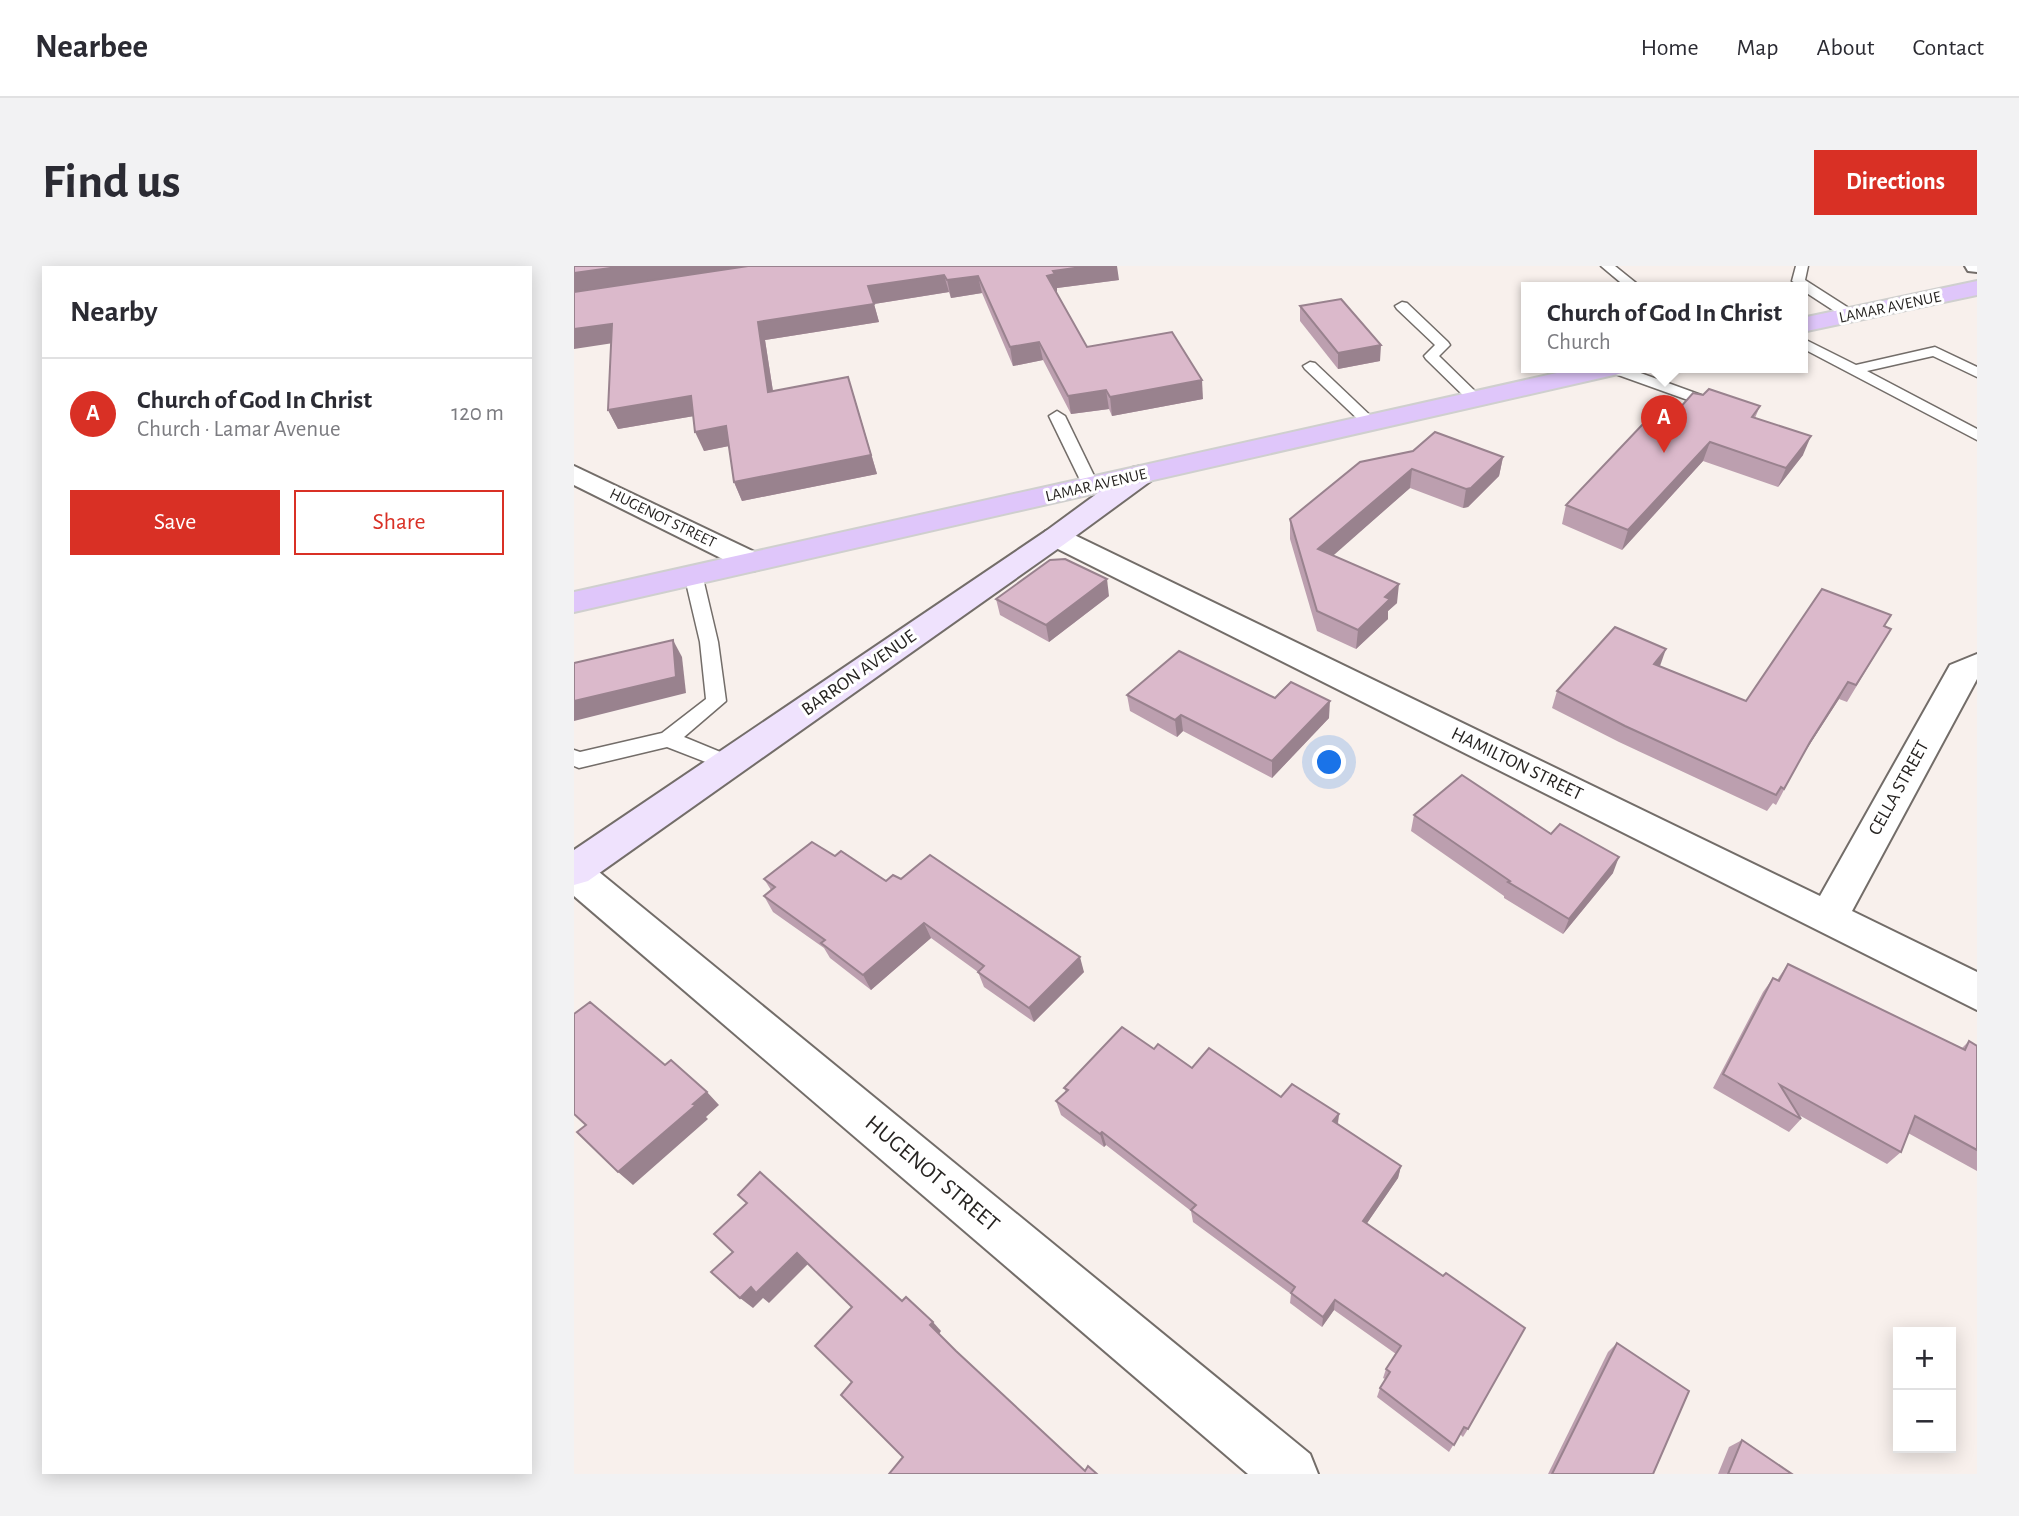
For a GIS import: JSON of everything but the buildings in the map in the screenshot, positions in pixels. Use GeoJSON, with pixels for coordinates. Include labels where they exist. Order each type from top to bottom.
{"type":"FeatureCollection","features":[{"type":"Feature","properties":{"kind":"main road","name":"LAMAR AVENUE"},"geometry":{"type":"LineString","coordinates":[[1808,324],[1977,288]]}},
{"type":"Feature","properties":{"kind":"main road","name":"LAMAR AVENUE"},"geometry":{"type":"LineString","coordinates":[[574,602],[1592,373]]}},
{"type":"Feature","properties":{"kind":"main road","name":"BARRON AVENUE"},"geometry":{"type":"LineString","coordinates":[[574,872],[1056,537],[1142,474]]}},
{"type":"Feature","properties":{"kind":"street","name":"HUGENOT STREET"},"geometry":{"type":"LineString","coordinates":[[574,474],[752,562]]}},
{"type":"Feature","properties":{"kind":"street","name":"HAMILTON STREET"},"geometry":{"type":"LineString","coordinates":[[1056,537],[1977,992]]}},
{"type":"Feature","properties":{"kind":"street","name":"CELLA STREET"},"geometry":{"type":"LineString","coordinates":[[1828,918],[1962,673],[1977,665]]}},
{"type":"Feature","properties":{"kind":"street","name":"HUGENOT STREET"},"geometry":{"type":"LineString","coordinates":[[574,872],[1290,1474]]}},
{"type":"Feature","properties":{"kind":"lane"},"geometry":{"type":"LineString","coordinates":[[1607,266],[1628,282]]}},
{"type":"Feature","properties":{"kind":"lane"},"geometry":{"type":"LineString","coordinates":[[1808,288],[1850,315]]}},
{"type":"Feature","properties":{"kind":"lane"},"geometry":{"type":"LineString","coordinates":[[1402,306],[1444,345],[1431,356],[1475,399]]}},
{"type":"Feature","properties":{"kind":"lane"},"geometry":{"type":"LineString","coordinates":[[1808,345],[1977,435]]}},
{"type":"Feature","properties":{"kind":"lane"},"geometry":{"type":"LineString","coordinates":[[1853,370],[1935,351],[1977,373]]}},
{"type":"Feature","properties":{"kind":"lane"},"geometry":{"type":"LineString","coordinates":[[1310,366],[1369,422]]}},
{"type":"Feature","properties":{"kind":"lane"},"geometry":{"type":"LineString","coordinates":[[1628,373],[1738,413]]}},
{"type":"Feature","properties":{"kind":"lane"},"geometry":{"type":"LineString","coordinates":[[1672,410],[1689,396]]}},
{"type":"Feature","properties":{"kind":"lane"},"geometry":{"type":"LineString","coordinates":[[1057,416],[1091,486]]}},
{"type":"Feature","properties":{"kind":"lane"},"geometry":{"type":"LineString","coordinates":[[576,764],[668,739],[716,701],[709,642],[693,575]]}},
{"type":"Feature","properties":{"kind":"lane"},"geometry":{"type":"LineString","coordinates":[[668,739],[728,763]]}},
{"type":"Feature","properties":{"kind":"place","name":"Church of God In Christ"},"geometry":{"type":"Point","coordinates":[1664,453]}}]}
